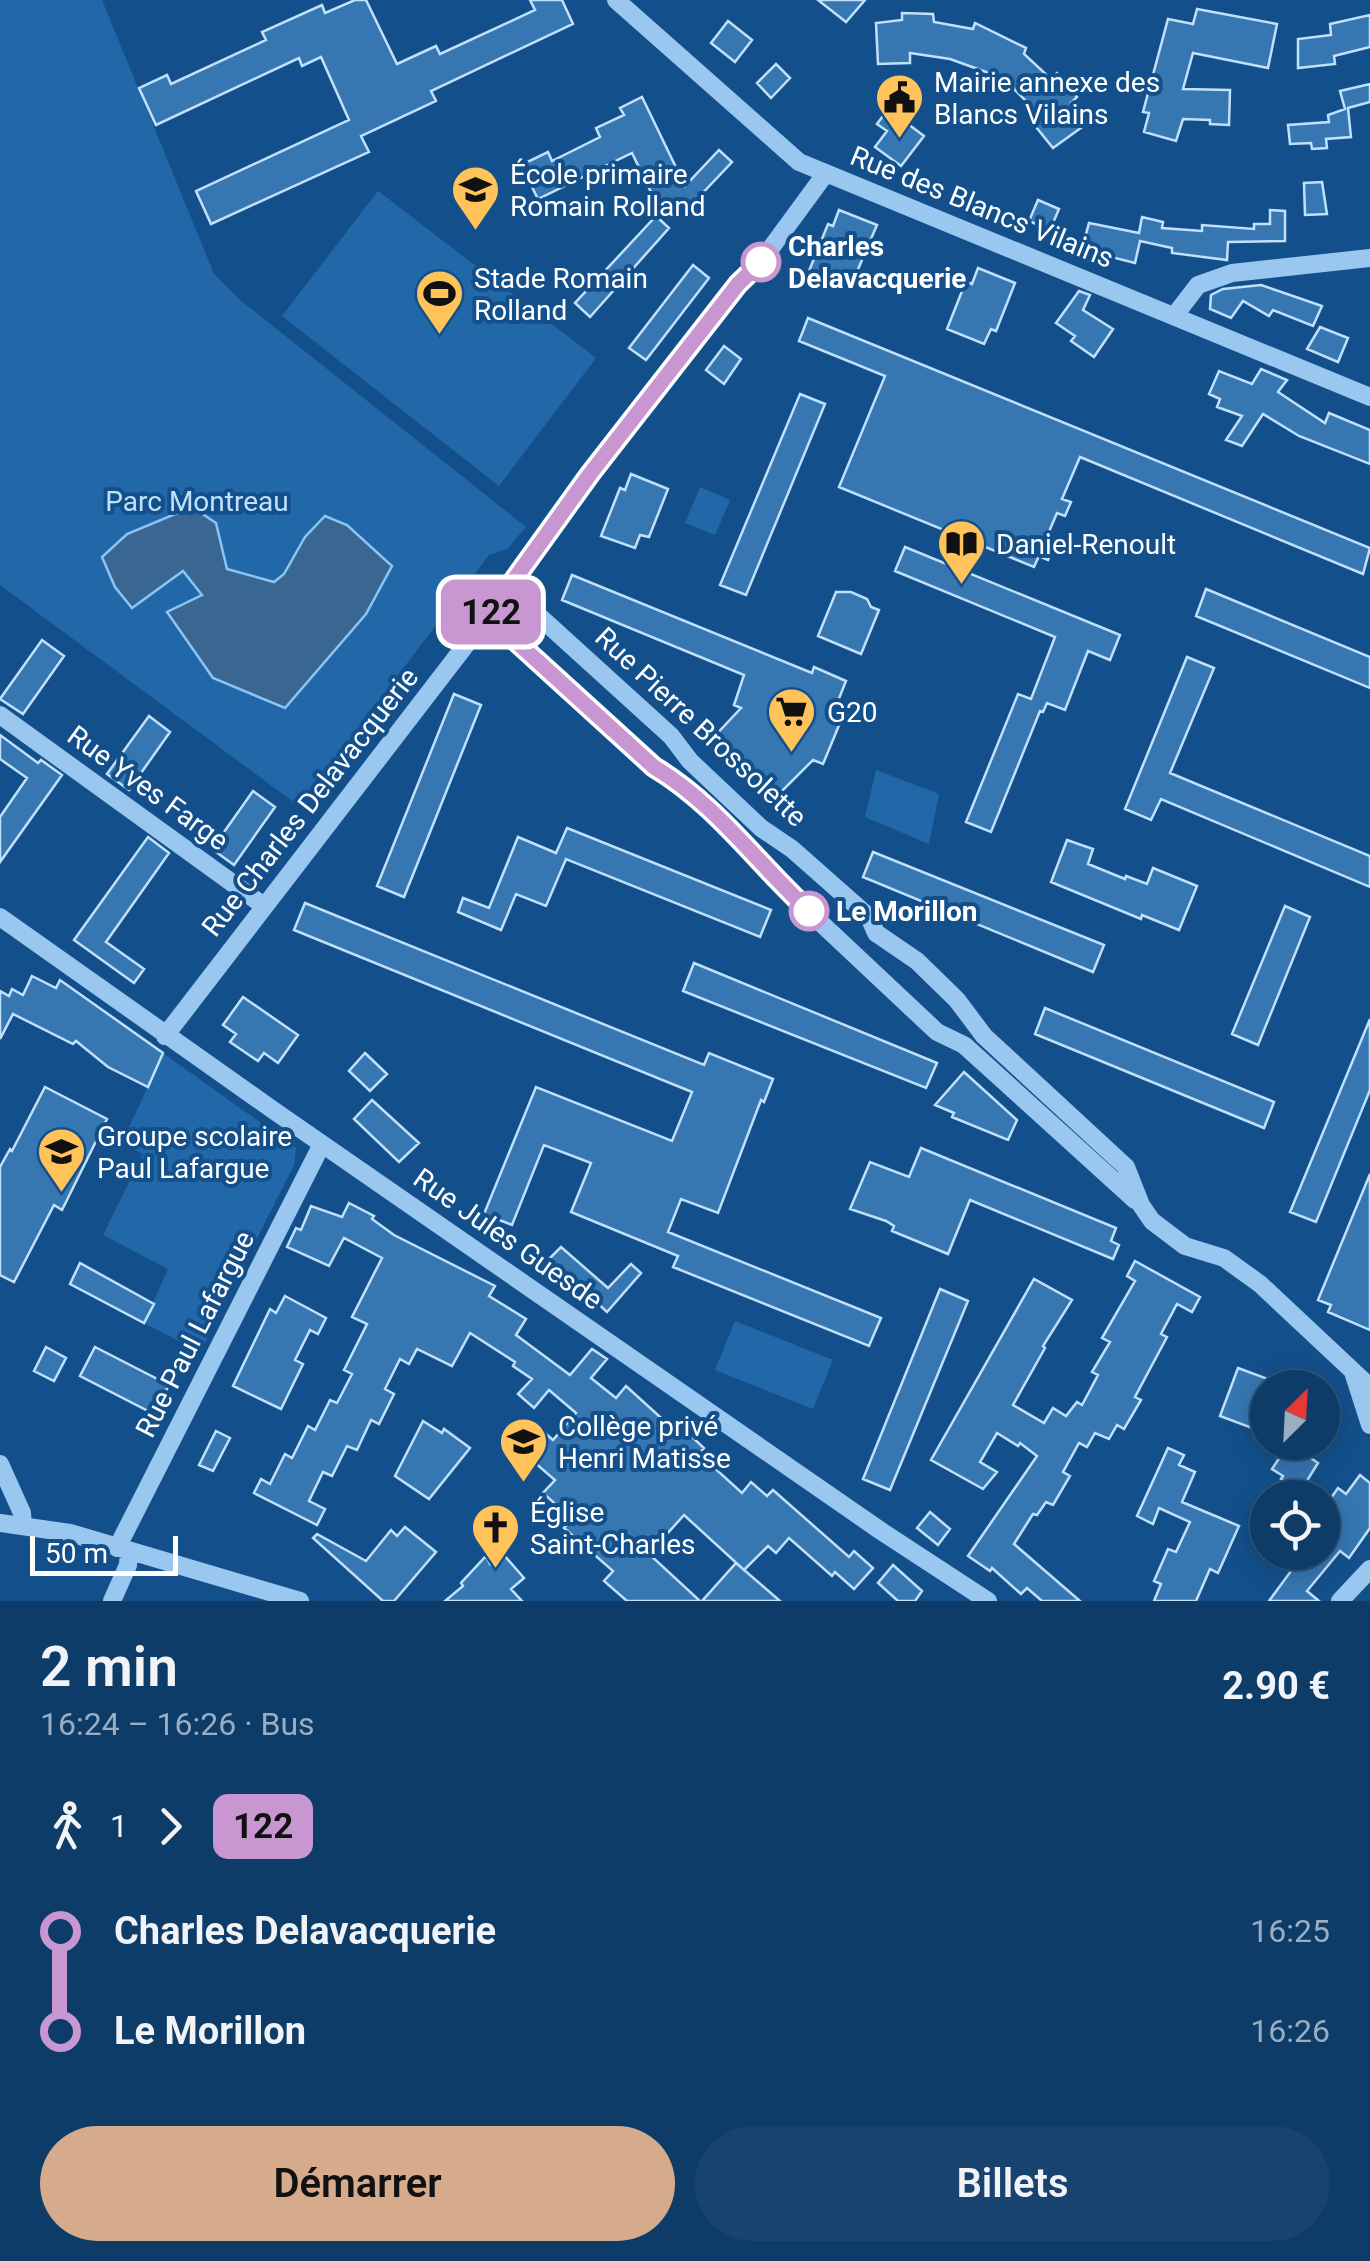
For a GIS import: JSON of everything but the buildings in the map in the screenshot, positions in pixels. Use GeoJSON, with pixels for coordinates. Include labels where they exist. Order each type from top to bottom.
{"type":"FeatureCollection","features":[{"type":"Feature","properties":{"kind":"street","name":"Rue des Blancs Vilains"},"geometry":{"type":"LineString","coordinates":[[616,0],[799,162],[1370,397]]}},
{"type":"Feature","properties":{"kind":"street","name":"Rue Charles Delavacquerie"},"geometry":{"type":"LineString","coordinates":[[165,1036],[488,616],[590,474],[826,174]]}},
{"type":"Feature","properties":{"kind":"street"},"geometry":{"type":"LineString","coordinates":[[1175,315],[1198,284],[1232,273],[1370,258]]}},
{"type":"Feature","properties":{"kind":"street","name":"Rue Pierre Brossolette"},"geometry":{"type":"LineString","coordinates":[[508,588],[670,736],[762,828],[848,897],[872,908],[878,916],[876,934],[916,962],[957,1000],[984,1036],[1126,1167],[1141,1205]]}},
{"type":"Feature","properties":{"kind":"street","name":"Rue Pierre Brossolette"},"geometry":{"type":"LineString","coordinates":[[488,616],[654,767],[685,786],[755,852],[773,878],[937,1032],[964,1044],[1141,1205],[1164,1233],[1185,1246],[1224,1258],[1260,1284],[1370,1388]]}},
{"type":"Feature","properties":{"kind":"street","name":"Rue Yves Farge"},"geometry":{"type":"LineString","coordinates":[[0,715],[264,906]]}},
{"type":"Feature","properties":{"kind":"street","name":"Rue Jules Guesde"},"geometry":{"type":"LineString","coordinates":[[0,917],[165,1036],[988,1601]]}},
{"type":"Feature","properties":{"kind":"street"},"geometry":{"type":"LineString","coordinates":[[848,948],[862,947],[876,934]]}},
{"type":"Feature","properties":{"kind":"street","name":"Rue Paul Lafargue"},"geometry":{"type":"LineString","coordinates":[[112,1601],[128,1565],[123,1550],[322,1144]]}},
{"type":"Feature","properties":{"kind":"street","name":"Rue Pierre Brossolette"},"geometry":{"type":"LineString","coordinates":[[1354,1375],[1370,1425]]}},
{"type":"Feature","properties":{"kind":"street"},"geometry":{"type":"LineString","coordinates":[[0,1464],[22,1513],[23,1526]]}},
{"type":"Feature","properties":{"kind":"street"},"geometry":{"type":"LineString","coordinates":[[0,1523],[70,1532],[300,1601]]}},
{"type":"Feature","properties":{"kind":"street"},"geometry":{"type":"LineString","coordinates":[[1340,1601],[1370,1569]]}},
{"type":"Feature","properties":{"kind":"green space","name":"Parc Montreau"},"geometry":{"type":"Polygon","coordinates":[[[0,0],[102,0],[214,274],[240,300],[526,527],[507,549],[489,555],[299,806],[0,585],[0,0]]]}},
{"type":"Feature","properties":{"kind":"green space","name":"Stade Romain Rolland"},"geometry":{"type":"Polygon","coordinates":[[[378,191],[596,358],[499,486],[282,316],[378,191]]]}},
{"type":"Feature","properties":{"kind":"green space"},"geometry":{"type":"Polygon","coordinates":[[[700,487],[730,500],[715,535],[685,523],[700,487]]]}},
{"type":"Feature","properties":{"kind":"green space"},"geometry":{"type":"Polygon","coordinates":[[[876,770],[939,794],[929,844],[865,817],[876,770]]]}},
{"type":"Feature","properties":{"kind":"green space"},"geometry":{"type":"Polygon","coordinates":[[[163,1053],[296,1148],[294,1165],[200,1352],[144,1323],[168,1269],[103,1235],[143,1154],[122,1143],[163,1053]]]}},
{"type":"Feature","properties":{"kind":"green space"},"geometry":{"type":"Polygon","coordinates":[[[735,1321],[833,1360],[813,1409],[715,1370],[735,1321]]]}},
{"type":"Feature","properties":{"kind":"shaded area"},"geometry":{"type":"Polygon","coordinates":[[[192,507],[216,523],[227,569],[274,582],[284,574],[305,537],[325,516],[347,525],[392,566],[366,614],[285,708],[213,678],[167,612],[202,595],[183,571],[132,608],[115,587],[102,557],[127,534],[192,507]]]}},
{"type":"Feature","properties":{"kind":"bus line","name":"122"},"geometry":{"type":"LineString","coordinates":[[761,262],[738,284],[610,447],[488,616],[654,767],[685,786],[755,852],[773,878],[809,911]]}},
{"type":"Feature","properties":{"kind":"place","name":"Mairie annexe des Blancs Vilains"},"geometry":{"type":"Point","coordinates":[899,140]}},
{"type":"Feature","properties":{"kind":"place","name":"École primaire Romain Rolland"},"geometry":{"type":"Point","coordinates":[475,232]}},
{"type":"Feature","properties":{"kind":"place","name":"Charles Delavacquerie"},"geometry":{"type":"Point","coordinates":[761,262]}},
{"type":"Feature","properties":{"kind":"place","name":"Stade Romain Rolland"},"geometry":{"type":"Point","coordinates":[439,336]}},
{"type":"Feature","properties":{"kind":"place","name":"Daniel-Renoult"},"geometry":{"type":"Point","coordinates":[961,586]}},
{"type":"Feature","properties":{"kind":"place","name":"G20"},"geometry":{"type":"Point","coordinates":[792,754]}},
{"type":"Feature","properties":{"kind":"place","name":"Le Morillon"},"geometry":{"type":"Point","coordinates":[809,911]}},
{"type":"Feature","properties":{"kind":"place","name":"Groupe scolaire Paul Lafargue"},"geometry":{"type":"Point","coordinates":[62,1194]}},
{"type":"Feature","properties":{"kind":"place","name":"Collège privé Henri Matisse"},"geometry":{"type":"Point","coordinates":[523,1484]}},
{"type":"Feature","properties":{"kind":"place","name":"Église Saint-Charles"},"geometry":{"type":"Point","coordinates":[495,1570]}}]}
